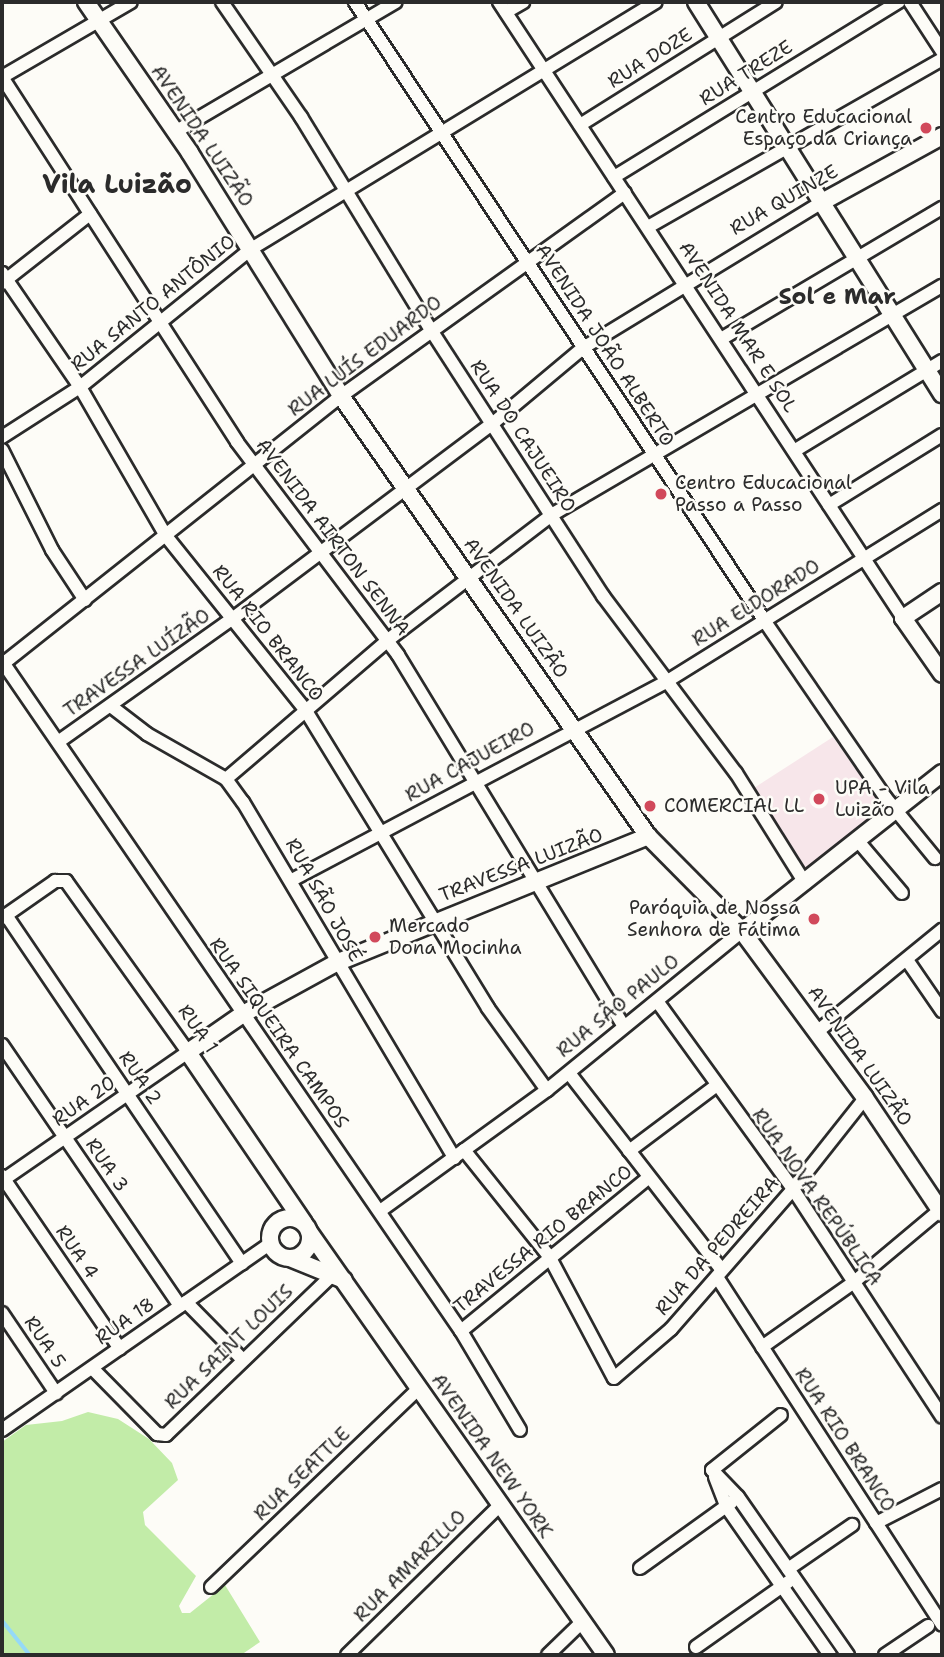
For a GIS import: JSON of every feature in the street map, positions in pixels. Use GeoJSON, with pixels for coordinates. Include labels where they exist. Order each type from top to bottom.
{"type":"FeatureCollection","features":[{"type":"Feature","properties":{"kind":"street","name":"AVENIDA LUIZÃO"},"geometry":{"type":"LineString","coordinates":[[86,2],[251,249],[341,396],[648,836],[742,931],[818,1031],[941,1212]]}},
{"type":"Feature","properties":{"kind":"street"},"geometry":{"type":"LineString","coordinates":[[2,77],[131,2]]}},
{"type":"Feature","properties":{"kind":"street","name":"RUA DO CAJUEIRO"},"geometry":{"type":"LineString","coordinates":[[222,2],[274,75],[431,330],[553,514],[603,596],[669,680],[736,773],[805,883]]}},
{"type":"Feature","properties":{"kind":"street","name":"AVENIDA JOÃO ALBERTO"},"geometry":{"type":"LineString","coordinates":[[355,2],[766,623],[896,811],[935,858]]}},
{"type":"Feature","properties":{"kind":"street"},"geometry":{"type":"LineString","coordinates":[[175,132],[396,2]]}},
{"type":"Feature","properties":{"kind":"street"},"geometry":{"type":"LineString","coordinates":[[503,7],[523,2]]}},
{"type":"Feature","properties":{"kind":"street"},"geometry":{"type":"LineString","coordinates":[[544,70],[655,2]]}},
{"type":"Feature","properties":{"kind":"street"},"geometry":{"type":"LineString","coordinates":[[696,2],[942,394]]}},
{"type":"Feature","properties":{"kind":"street","name":"RUA DOZE"},"geometry":{"type":"LineString","coordinates":[[580,125],[776,2]]}},
{"type":"Feature","properties":{"kind":"street","name":"RUA TREZE"},"geometry":{"type":"LineString","coordinates":[[614,177],[898,2]]}},
{"type":"Feature","properties":{"kind":"street"},"geometry":{"type":"LineString","coordinates":[[910,2],[942,51]]}},
{"type":"Feature","properties":{"kind":"street","name":"AVENIDA MAR E SOL"},"geometry":{"type":"LineString","coordinates":[[503,7],[942,674]]}},
{"type":"Feature","properties":{"kind":"street"},"geometry":{"type":"LineString","coordinates":[[648,227],[942,59]]}},
{"type":"Feature","properties":{"kind":"street","name":"RUA SANTO ANTÔNIO"},"geometry":{"type":"LineString","coordinates":[[2,437],[80,387],[164,324],[251,249],[544,70]]}},
{"type":"Feature","properties":{"kind":"street","name":"AVENIDA AIRTON SENNA"},"geometry":{"type":"LineString","coordinates":[[2,77],[254,465],[388,640],[472,782],[536,881],[624,1027]]}},
{"type":"Feature","properties":{"kind":"street","name":"RUA QUINZE"},"geometry":{"type":"LineString","coordinates":[[583,348],[685,283],[822,202],[942,136]]}},
{"type":"Feature","properties":{"kind":"street","name":"RUA LUÍS EDUARDO"},"geometry":{"type":"LineString","coordinates":[[3,662],[341,396],[625,193]]}},
{"type":"Feature","properties":{"kind":"street"},"geometry":{"type":"LineString","coordinates":[[721,339],[942,208]]}},
{"type":"Feature","properties":{"kind":"street"},"geometry":{"type":"LineString","coordinates":[[4,279],[90,214]]}},
{"type":"Feature","properties":{"kind":"street","name":"RUA RIO BRANCO"},"geometry":{"type":"LineString","coordinates":[[4,279],[80,387],[166,536],[306,711],[435,921],[547,1090]]}},
{"type":"Feature","properties":{"kind":"street"},"geometry":{"type":"LineString","coordinates":[[226,779],[388,640],[553,514],[942,286]]}},
{"type":"Feature","properties":{"kind":"street","name":"TRAVESSA LUÍZÃO"},"geometry":{"type":"LineString","coordinates":[[58,742],[112,707],[232,619],[320,549],[492,424],[583,348]]}},
{"type":"Feature","properties":{"kind":"street"},"geometry":{"type":"LineString","coordinates":[[794,450],[942,361]]}},
{"type":"Feature","properties":{"kind":"street"},"geometry":{"type":"LineString","coordinates":[[829,505],[942,435]]}},
{"type":"Feature","properties":{"kind":"street"},"geometry":{"type":"LineString","coordinates":[[2,450],[52,550],[85,600]]}},
{"type":"Feature","properties":{"kind":"street","name":"RUA ELDORADO"},"geometry":{"type":"LineString","coordinates":[[669,680],[766,623],[863,557],[942,510]]}},
{"type":"Feature","properties":{"kind":"street"},"geometry":{"type":"LineString","coordinates":[[903,618],[942,592]]}},
{"type":"Feature","properties":{"kind":"street","name":"RUA SIQUEIRA CAMPOS"},"geometry":{"type":"LineString","coordinates":[[3,662],[461,1331],[520,1430]]}},
{"type":"Feature","properties":{"kind":"street","name":"RUA CAJUEIRO"},"geometry":{"type":"LineString","coordinates":[[292,880],[572,728],[669,680]]}},
{"type":"Feature","properties":{"kind":"street","name":"RUA SÃO JOSÉ"},"geometry":{"type":"LineString","coordinates":[[112,707],[147,734],[226,779],[292,880],[336,963],[459,1154],[549,1256],[614,1378]]}},
{"type":"Feature","properties":{"kind":"street","name":"RUA SÃO PAULO"},"geometry":{"type":"LineString","coordinates":[[380,1211],[569,1073],[742,931],[942,773]]}},
{"type":"Feature","properties":{"kind":"street","name":"TRAVESSA LUIZÃO"},"geometry":{"type":"LineString","coordinates":[[188,1052],[243,1014],[336,963],[648,836]]}},
{"type":"Feature","properties":{"kind":"street"},"geometry":{"type":"LineString","coordinates":[[858,841],[902,893]]}},
{"type":"Feature","properties":{"kind":"street","name":"RUA 1"},"geometry":{"type":"LineString","coordinates":[[4,916],[55,881],[70,885],[188,1052],[307,1228]]}},
{"type":"Feature","properties":{"kind":"street","name":"RUA 2"},"geometry":{"type":"LineString","coordinates":[[4,916],[242,1264]]}},
{"type":"Feature","properties":{"kind":"street"},"geometry":{"type":"LineString","coordinates":[[818,1031],[942,930]]}},
{"type":"Feature","properties":{"kind":"street"},"geometry":{"type":"LineString","coordinates":[[907,960],[942,1011]]}},
{"type":"Feature","properties":{"kind":"street","name":"RUA NOVA REPÚBLICA"},"geometry":{"type":"LineString","coordinates":[[657,1001],[793,1189],[942,1417]]}},
{"type":"Feature","properties":{"kind":"street","name":"RUA 3"},"geometry":{"type":"LineString","coordinates":[[2,1045],[183,1304],[243,1360]]}},
{"type":"Feature","properties":{"kind":"street","name":"RUA 20"},"geometry":{"type":"LineString","coordinates":[[3,1179],[188,1052]]}},
{"type":"Feature","properties":{"kind":"street","name":"RUA RIO BRANCO"},"geometry":{"type":"LineString","coordinates":[[569,1073],[719,1274],[762,1347],[942,1625]]}},
{"type":"Feature","properties":{"kind":"street","name":"TRAVESSA RIO BRANCO"},"geometry":{"type":"LineString","coordinates":[[629,1151],[717,1085]]}},
{"type":"Feature","properties":{"kind":"street","name":"RUA DA PEDREIRA"},"geometry":{"type":"LineString","coordinates":[[614,1378],[671,1329],[793,1189],[865,1098]]}},
{"type":"Feature","properties":{"kind":"street","name":"TRAVESSA RIO BRANCO"},"geometry":{"type":"LineString","coordinates":[[461,1331],[549,1256],[649,1177]]}},
{"type":"Feature","properties":{"kind":"street","name":"RUA 4"},"geometry":{"type":"LineString","coordinates":[[3,1179],[120,1349]]}},
{"type":"Feature","properties":{"kind":"street"},"geometry":{"type":"LineString","coordinates":[[288,1199],[290,1212],[270,1232],[270,1244],[278,1254],[338,1278]]}},
{"type":"Feature","properties":{"kind":"street"},"geometry":{"type":"LineString","coordinates":[[762,1347],[854,1282],[941,1212]]}},
{"type":"Feature","properties":{"kind":"street"},"geometry":{"type":"LineString","coordinates":[[282,1219],[307,1228],[306,1250],[290,1258]]}},
{"type":"Feature","properties":{"kind":"street","name":"AVENIDA NEW YORK"},"geometry":{"type":"LineString","coordinates":[[307,1228],[338,1278],[419,1388],[606,1655]]}},
{"type":"Feature","properties":{"kind":"street","name":"RUA 18"},"geometry":{"type":"LineString","coordinates":[[2,1430],[270,1244]]}},
{"type":"Feature","properties":{"kind":"street","name":"RUA SAINT LOUIS"},"geometry":{"type":"LineString","coordinates":[[92,1368],[162,1436],[243,1360],[338,1278]]}},
{"type":"Feature","properties":{"kind":"street","name":"RUA 5"},"geometry":{"type":"LineString","coordinates":[[2,1313],[56,1393]]}},
{"type":"Feature","properties":{"kind":"street","name":"RUA SEATTLE"},"geometry":{"type":"LineString","coordinates":[[212,1587],[419,1388]]}},
{"type":"Feature","properties":{"kind":"street"},"geometry":{"type":"LineString","coordinates":[[712,1470],[781,1415]]}},
{"type":"Feature","properties":{"kind":"street"},"geometry":{"type":"LineString","coordinates":[[712,1470],[738,1497],[848,1655]]}},
{"type":"Feature","properties":{"kind":"street"},"geometry":{"type":"LineString","coordinates":[[712,1470],[726,1506],[830,1655]]}},
{"type":"Feature","properties":{"kind":"street"},"geometry":{"type":"LineString","coordinates":[[876,1523],[942,1489]]}},
{"type":"Feature","properties":{"kind":"street"},"geometry":{"type":"LineString","coordinates":[[640,1567],[738,1497]]}},
{"type":"Feature","properties":{"kind":"street","name":"RUA AMARILLO"},"geometry":{"type":"LineString","coordinates":[[347,1655],[500,1505]]}},
{"type":"Feature","properties":{"kind":"street"},"geometry":{"type":"LineString","coordinates":[[696,1647],[782,1586],[791,1573],[852,1525]]}},
{"type":"Feature","properties":{"kind":"street"},"geometry":{"type":"LineString","coordinates":[[548,1655],[582,1622]]}},
{"type":"Feature","properties":{"kind":"street"},"geometry":{"type":"LineString","coordinates":[[885,1655],[928,1626]]}},
{"type":"Feature","properties":{"kind":"shaded area","name":"UPA - Vila Luizão"},"geometry":{"type":"Polygon","coordinates":[[[833,737],[884,810],[805,874],[754,788],[833,737]]]}},
{"type":"Feature","properties":{"kind":"green space"},"geometry":{"type":"Polygon","coordinates":[[[88,1412],[118,1419],[149,1439],[172,1463],[178,1480],[143,1512],[145,1525],[196,1576],[179,1606],[182,1613],[190,1613],[225,1585],[260,1642],[241,1655],[2,1655],[2,1442],[26,1425],[62,1421],[88,1412]]]}},
{"type":"Feature","properties":{"kind":"waterway"},"geometry":{"type":"LineString","coordinates":[[2,1620],[30,1655]]}},
{"type":"Feature","properties":{"kind":"place","name":"Centro Educacional Espaço da Criança"},"geometry":{"type":"Point","coordinates":[926,128]}},
{"type":"Feature","properties":{"kind":"place","name":"Centro Educacional Passo a Passo"},"geometry":{"type":"Point","coordinates":[661,494]}},
{"type":"Feature","properties":{"kind":"place","name":"UPA - Vila Luizão"},"geometry":{"type":"Point","coordinates":[819,799]}},
{"type":"Feature","properties":{"kind":"place","name":"COMERCIAL LL"},"geometry":{"type":"Point","coordinates":[650,806]}},
{"type":"Feature","properties":{"kind":"place","name":"Paróquia de Nossa Senhora de Fátima"},"geometry":{"type":"Point","coordinates":[814,919]}},
{"type":"Feature","properties":{"kind":"place","name":"Mercado Dona Mocinha"},"geometry":{"type":"Point","coordinates":[375,937]}},
{"type":"Feature","properties":{"kind":"district","name":"Vila Luizão"},"geometry":{"type":"Point","coordinates":[117,184]}},
{"type":"Feature","properties":{"kind":"district","name":"Sol e Mar"},"geometry":{"type":"Point","coordinates":[837,296]}}]}
